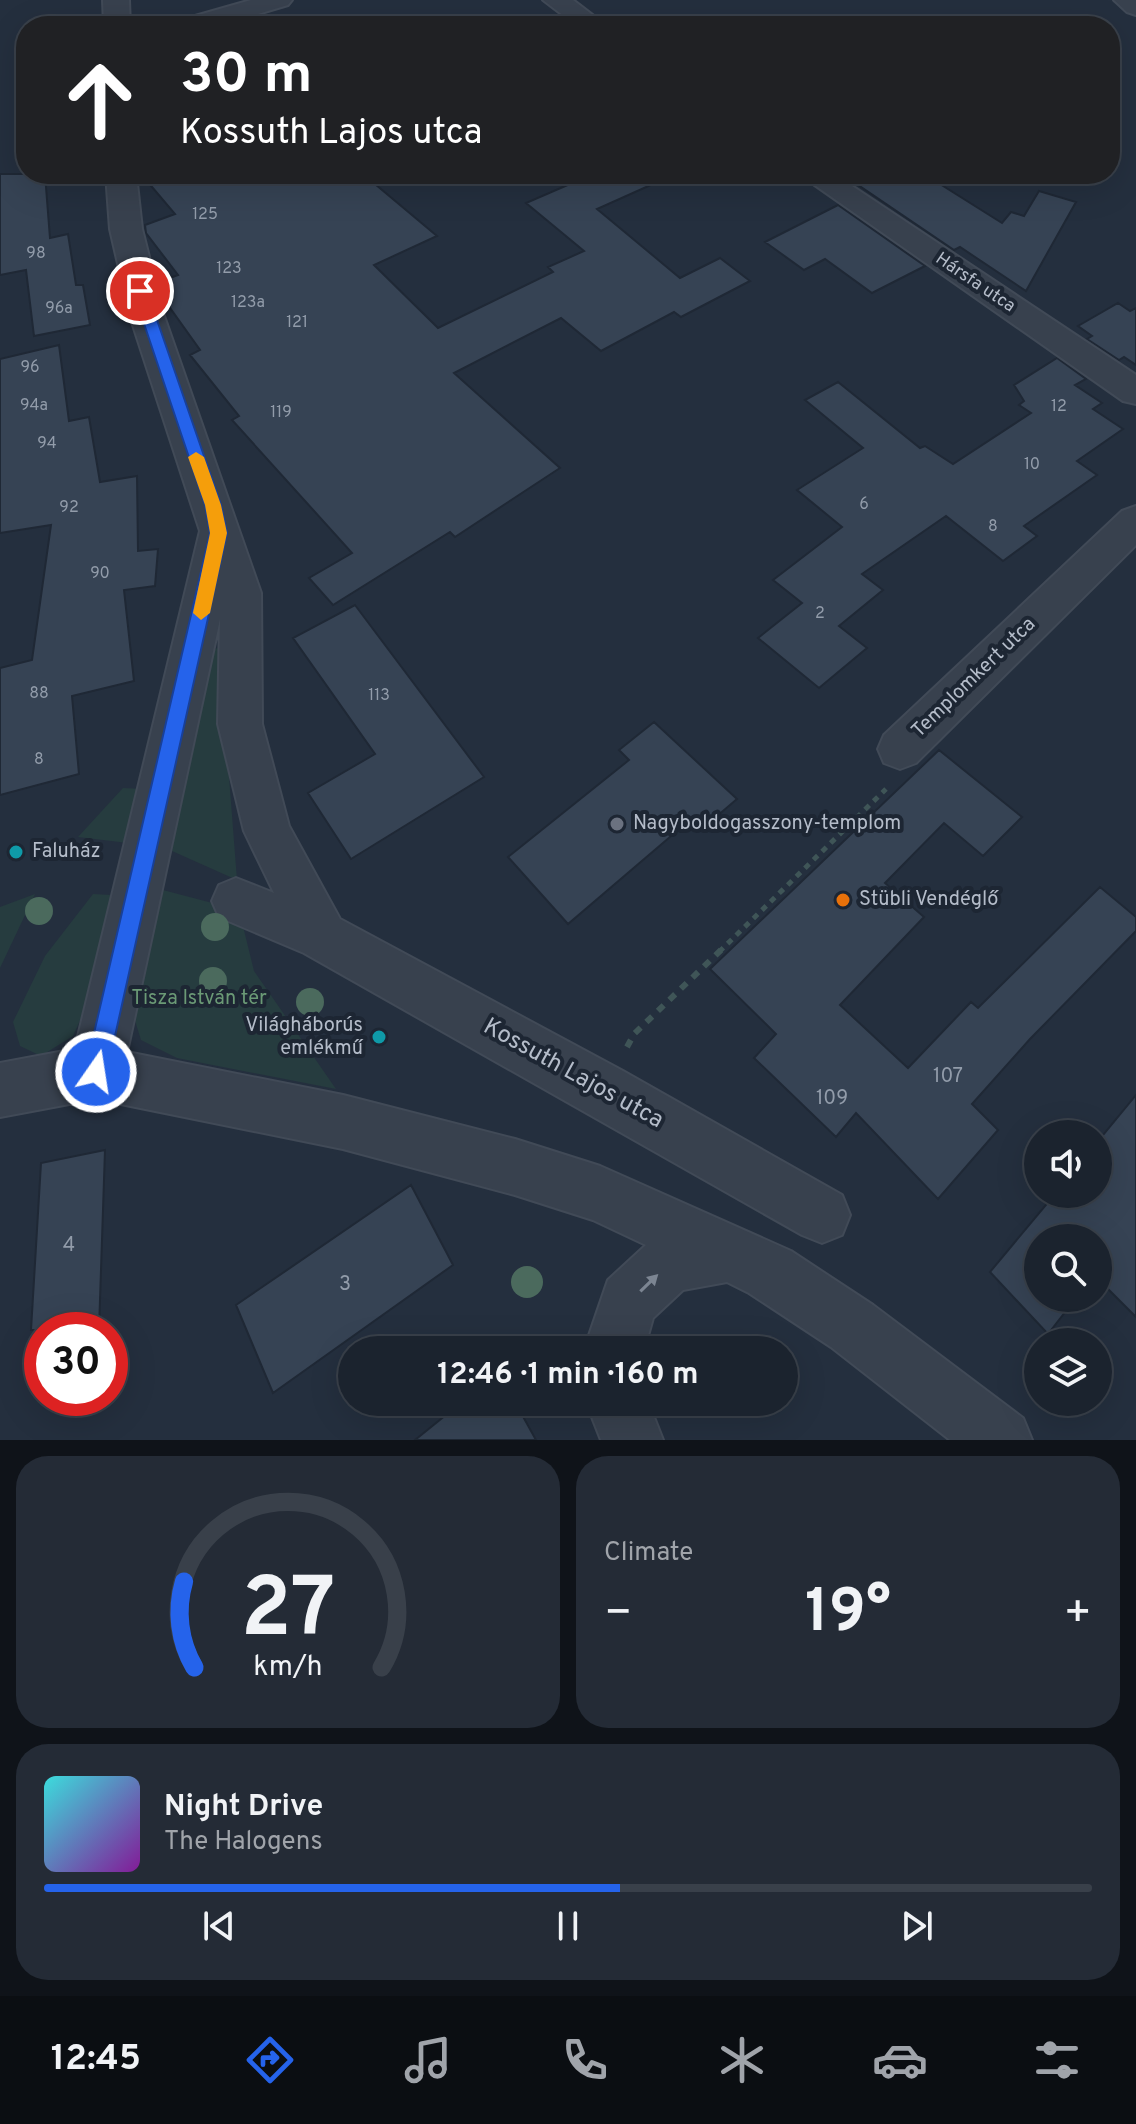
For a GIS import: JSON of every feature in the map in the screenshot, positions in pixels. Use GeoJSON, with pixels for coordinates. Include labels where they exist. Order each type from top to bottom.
{"type":"FeatureCollection","features":[{"type":"Feature","properties":{"kind":"street"},"geometry":{"type":"LineString","coordinates":[[224,16],[279,0]]}},
{"type":"Feature","properties":{"kind":"street"},"geometry":{"type":"LineString","coordinates":[[556,0],[579,16]]}},
{"type":"Feature","properties":{"kind":"street"},"geometry":{"type":"LineString","coordinates":[[1127,0],[1136,7]]}},
{"type":"Feature","properties":{"kind":"street"},"geometry":{"type":"LineString","coordinates":[[122,184],[133,267],[241,593],[240,724],[267,831],[322,936]]}},
{"type":"Feature","properties":{"kind":"street","name":"Hársfa utca"},"geometry":{"type":"LineString","coordinates":[[829,184],[1136,392]]}},
{"type":"Feature","properties":{"kind":"street","name":"Templomkert utca"},"geometry":{"type":"LineString","coordinates":[[900,749],[1136,521]]}},
{"type":"Feature","properties":{"kind":"street"},"geometry":{"type":"LineString","coordinates":[[96,1072],[219,533]]}},
{"type":"Feature","properties":{"kind":"street","name":"Kossuth Lajos utca"},"geometry":{"type":"LineString","coordinates":[[236,901],[322,936],[604,1090],[822,1215]]}},
{"type":"Feature","properties":{"kind":"street"},"geometry":{"type":"LineString","coordinates":[[0,1090],[96,1072],[343,1122],[515,1167],[600,1194],[770,1272],[852,1326],[1001,1440]]}},
{"type":"Feature","properties":{"kind":"street"},"geometry":{"type":"LineString","coordinates":[[618,1336],[629,1301],[668,1264],[727,1253]]}},
{"type":"Feature","properties":{"kind":"street"},"geometry":{"type":"LineString","coordinates":[[623,1416],[632,1440]]}},
{"type":"Feature","properties":{"kind":"path","name":"Templomkert utca"},"geometry":{"type":"LineString","coordinates":[[604,1090],[634,1034],[893,783],[900,749]]}},
{"type":"Feature","properties":{"kind":"green space"},"geometry":{"type":"Polygon","coordinates":[[[219,647],[237,880],[172,851],[209,653],[219,647]]]}},
{"type":"Feature","properties":{"kind":"green space"},"geometry":{"type":"Polygon","coordinates":[[[123,788],[142,789],[128,843],[78,837],[123,788]]]}},
{"type":"Feature","properties":{"kind":"green space","name":"Tisza István tér"},"geometry":{"type":"Polygon","coordinates":[[[159,889],[239,910],[254,971],[336,1089],[177,1058],[141,1040],[133,1014],[159,889]]]}},
{"type":"Feature","properties":{"kind":"green space"},"geometry":{"type":"Polygon","coordinates":[[[35,894],[0,968],[0,907],[35,894]]]}},
{"type":"Feature","properties":{"kind":"green space","name":"Tisza István tér"},"geometry":{"type":"Polygon","coordinates":[[[93,894],[111,895],[86,1007],[73,1036],[41,1056],[20,1046],[13,1022],[45,956],[93,894]]]}},
{"type":"Feature","properties":{"kind":"building"},"geometry":{"type":"Polygon","coordinates":[[[0,174],[16,174],[16,184],[46,184],[50,238],[68,234],[76,285],[83,285],[90,325],[34,336],[26,270],[0,275],[0,174]]]}},
{"type":"Feature","properties":{"kind":"building"},"geometry":{"type":"Polygon","coordinates":[[[150,184],[375,184],[437,236],[374,265],[438,328],[553,272],[548,267],[584,251],[526,203],[570,184],[653,184],[597,209],[680,278],[720,258],[750,281],[681,317],[674,312],[601,351],[561,318],[454,373],[560,468],[455,537],[450,532],[333,605],[309,578],[352,553],[232,420],[239,416],[190,355],[200,350],[163,298],[159,282],[178,275],[146,233],[145,225],[175,214],[150,184]]]}},
{"type":"Feature","properties":{"kind":"building"},"geometry":{"type":"Polygon","coordinates":[[[857,184],[940,184],[1002,223],[1011,212],[1024,216],[1039,191],[1076,202],[1026,291],[960,247],[954,250],[857,184]]]}},
{"type":"Feature","properties":{"kind":"building"},"geometry":{"type":"Polygon","coordinates":[[[838,205],[925,266],[872,293],[825,259],[804,270],[765,242],[838,205]]]}},
{"type":"Feature","properties":{"kind":"building"},"geometry":{"type":"Polygon","coordinates":[[[1118,303],[1130,311],[1136,308],[1136,365],[1124,357],[1119,360],[1087,339],[1092,336],[1078,326],[1118,303]]]}},
{"type":"Feature","properties":{"kind":"building"},"geometry":{"type":"Polygon","coordinates":[[[59,345],[69,421],[89,417],[100,482],[137,476],[138,551],[158,549],[155,586],[124,590],[134,681],[72,696],[79,774],[0,795],[0,668],[32,660],[51,525],[0,533],[0,359],[59,345]]]}},
{"type":"Feature","properties":{"kind":"building"},"geometry":{"type":"Polygon","coordinates":[[[1057,358],[1086,379],[1075,385],[1102,403],[1093,409],[1123,429],[1077,461],[1097,475],[1024,526],[1037,536],[1003,561],[946,516],[862,574],[883,590],[839,626],[867,648],[819,688],[758,638],[802,603],[773,580],[842,527],[797,490],[863,448],[805,400],[838,382],[920,448],[925,446],[953,464],[1031,413],[1019,405],[1024,401],[1014,385],[1057,358]]]}},
{"type":"Feature","properties":{"kind":"building"},"geometry":{"type":"Polygon","coordinates":[[[355,605],[484,777],[351,859],[308,793],[375,754],[293,638],[355,605]]]}},
{"type":"Feature","properties":{"kind":"building","name":"Nagyboldogasszony-templom"},"geometry":{"type":"Polygon","coordinates":[[[654,722],[737,799],[702,829],[691,819],[568,924],[508,857],[629,760],[619,750],[654,722]]]}},
{"type":"Feature","properties":{"kind":"building"},"geometry":{"type":"Polygon","coordinates":[[[939,750],[1022,817],[983,856],[944,823],[885,883],[924,917],[840,1005],[908,1068],[971,1002],[978,1008],[1100,887],[1136,917],[1136,931],[1030,1039],[972,1104],[998,1130],[938,1199],[856,1113],[836,1137],[754,1058],[776,1034],[710,969],[939,750]]]}},
{"type":"Feature","properties":{"kind":"building"},"geometry":{"type":"Polygon","coordinates":[[[1136,1095],[1136,1317],[1112,1293],[1112,1224],[1030,1224],[1043,1208],[1112,1208],[1112,1124],[1136,1095]]]}},
{"type":"Feature","properties":{"kind":"building"},"geometry":{"type":"Polygon","coordinates":[[[105,1150],[100,1312],[32,1312],[41,1163],[105,1150]]]}},
{"type":"Feature","properties":{"kind":"building"},"geometry":{"type":"Polygon","coordinates":[[[411,1185],[453,1265],[353,1336],[338,1336],[338,1347],[273,1393],[236,1305],[411,1185]]]}},
{"type":"Feature","properties":{"kind":"building"},"geometry":{"type":"Polygon","coordinates":[[[1024,1231],[1024,1308],[990,1272],[1024,1231]]]}},
{"type":"Feature","properties":{"kind":"building"},"geometry":{"type":"Polygon","coordinates":[[[1027,1312],[1065,1312],[1053,1328],[1042,1328],[1027,1312]]]}},
{"type":"Feature","properties":{"kind":"building"},"geometry":{"type":"Polygon","coordinates":[[[445,1416],[523,1416],[536,1440],[415,1440],[445,1416]]]}},
{"type":"Feature","properties":{"kind":"slow traffic"},"geometry":{"type":"LineString","coordinates":[[196,457],[219,533],[201,613]]}},
{"type":"Feature","properties":{"kind":"place","name":"Nagyboldogasszony-templom"},"geometry":{"type":"Point","coordinates":[617,824]}},
{"type":"Feature","properties":{"kind":"place","name":"Faluház"},"geometry":{"type":"Point","coordinates":[16,852]}},
{"type":"Feature","properties":{"kind":"place","name":"Stübli Vendéglő"},"geometry":{"type":"Point","coordinates":[843,900]}},
{"type":"Feature","properties":{"kind":"place","name":"Világháborús emlékmű"},"geometry":{"type":"Point","coordinates":[379,1037]}},
{"type":"Feature","properties":{"kind":"route"},"geometry":{"type":"LineString","coordinates":[[96,1072],[219,533],[213,505],[140,291]]}}]}
